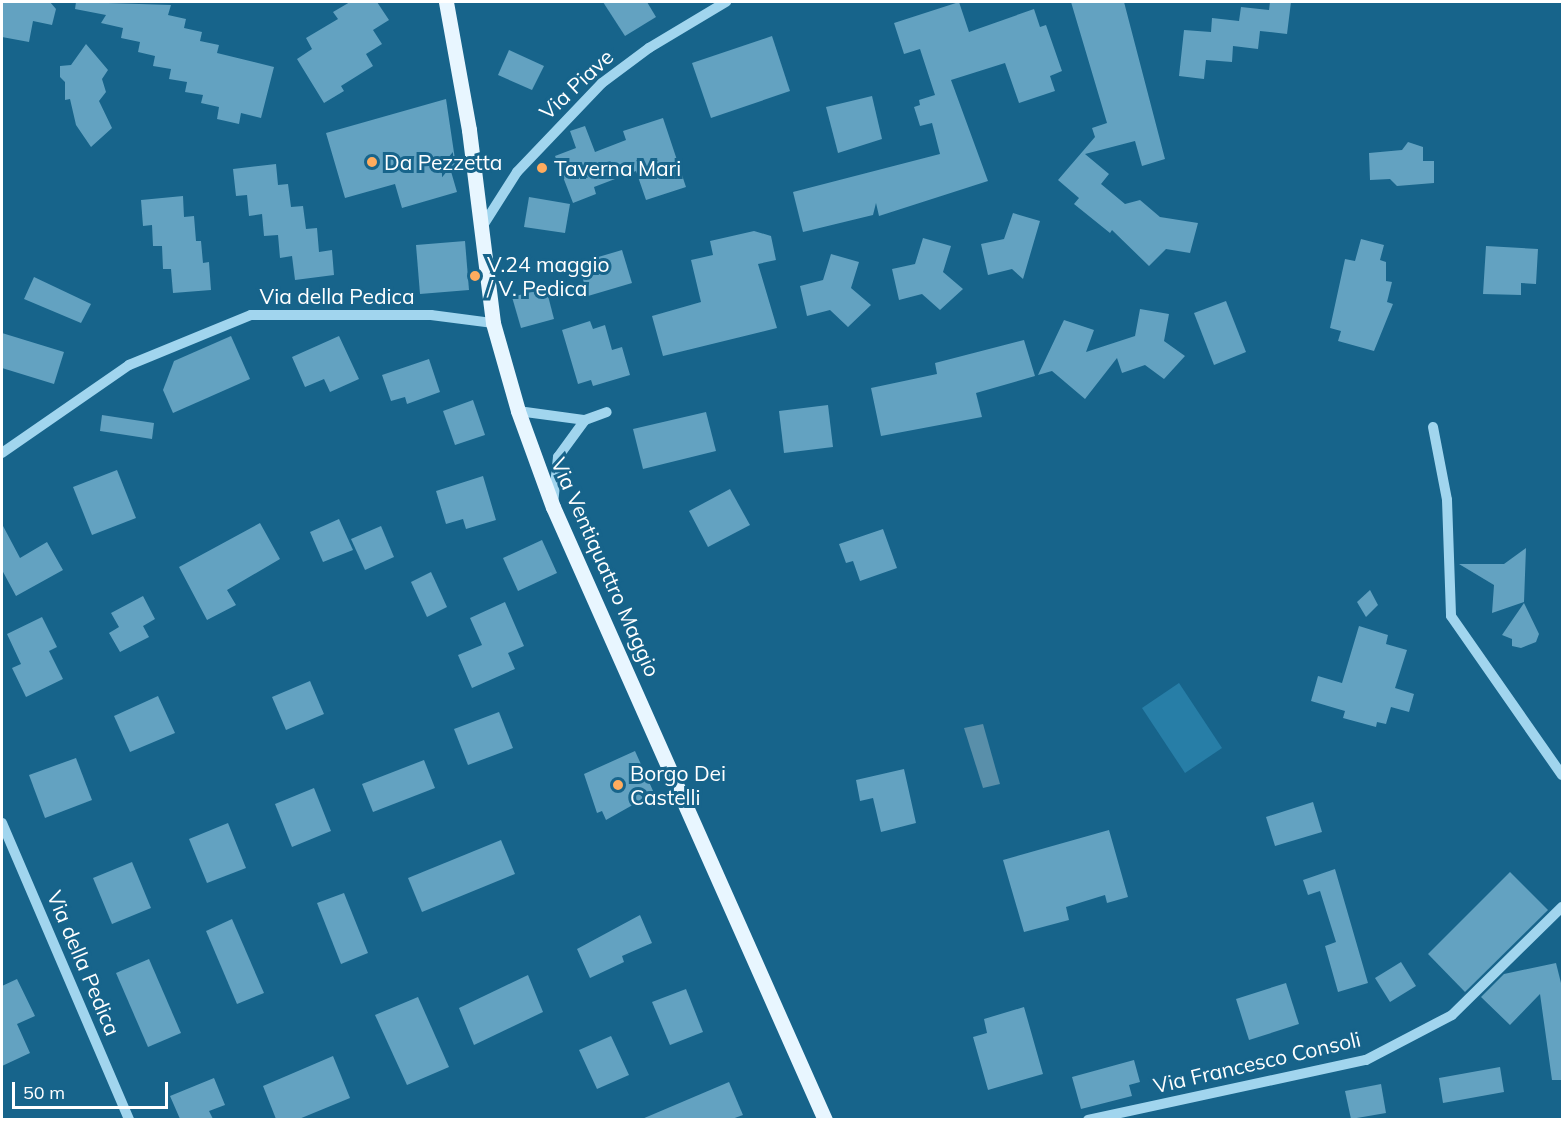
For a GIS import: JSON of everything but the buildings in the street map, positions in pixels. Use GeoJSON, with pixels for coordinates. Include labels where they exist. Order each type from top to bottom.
{"type":"FeatureCollection","features":[{"type":"Feature","properties":{"kind":"main road","name":"Via Ventiquattro Maggio"},"geometry":{"type":"LineString","coordinates":[[446,2],[482,227],[493,323],[518,411],[553,507],[709,850],[825,1119]]}},
{"type":"Feature","properties":{"kind":"street","name":"Via Piave"},"geometry":{"type":"LineString","coordinates":[[482,227],[517,172],[602,82],[726,2]]}},
{"type":"Feature","properties":{"kind":"street","name":"Via della Pedica"},"geometry":{"type":"LineString","coordinates":[[2,453],[129,365],[251,315],[431,315],[493,323]]}},
{"type":"Feature","properties":{"kind":"street"},"geometry":{"type":"LineString","coordinates":[[518,411],[585,420],[607,412]]}},
{"type":"Feature","properties":{"kind":"street"},"geometry":{"type":"LineString","coordinates":[[553,507],[558,457],[585,420]]}},
{"type":"Feature","properties":{"kind":"street"},"geometry":{"type":"LineString","coordinates":[[1433,427],[1447,500],[1451,616],[1563,775]]}},
{"type":"Feature","properties":{"kind":"street","name":"Via della Pedica"},"geometry":{"type":"LineString","coordinates":[[2,823],[129,1119]]}},
{"type":"Feature","properties":{"kind":"street","name":"Via Francesco Consoli"},"geometry":{"type":"LineString","coordinates":[[1088,1119],[1366,1060],[1452,1015],[1563,907]]}},
{"type":"Feature","properties":{"kind":"shaded area"},"geometry":{"type":"Polygon","coordinates":[[[1179,683],[1222,748],[1185,773],[1142,708],[1179,683]]]}},
{"type":"Feature","properties":{"kind":"shaded area"},"geometry":{"type":"Polygon","coordinates":[[[983,724],[1000,784],[983,788],[964,728],[983,724]]]}},
{"type":"Feature","properties":{"kind":"place","name":"Da Pezzetta"},"geometry":{"type":"Point","coordinates":[372,162]}},
{"type":"Feature","properties":{"kind":"place","name":"Taverna Mari"},"geometry":{"type":"Point","coordinates":[542,168]}},
{"type":"Feature","properties":{"kind":"place","name":"V.24 maggio / V. Pedica"},"geometry":{"type":"Point","coordinates":[475,276]}},
{"type":"Feature","properties":{"kind":"place","name":"Borgo Dei Castelli"},"geometry":{"type":"Point","coordinates":[618,785]}}]}
